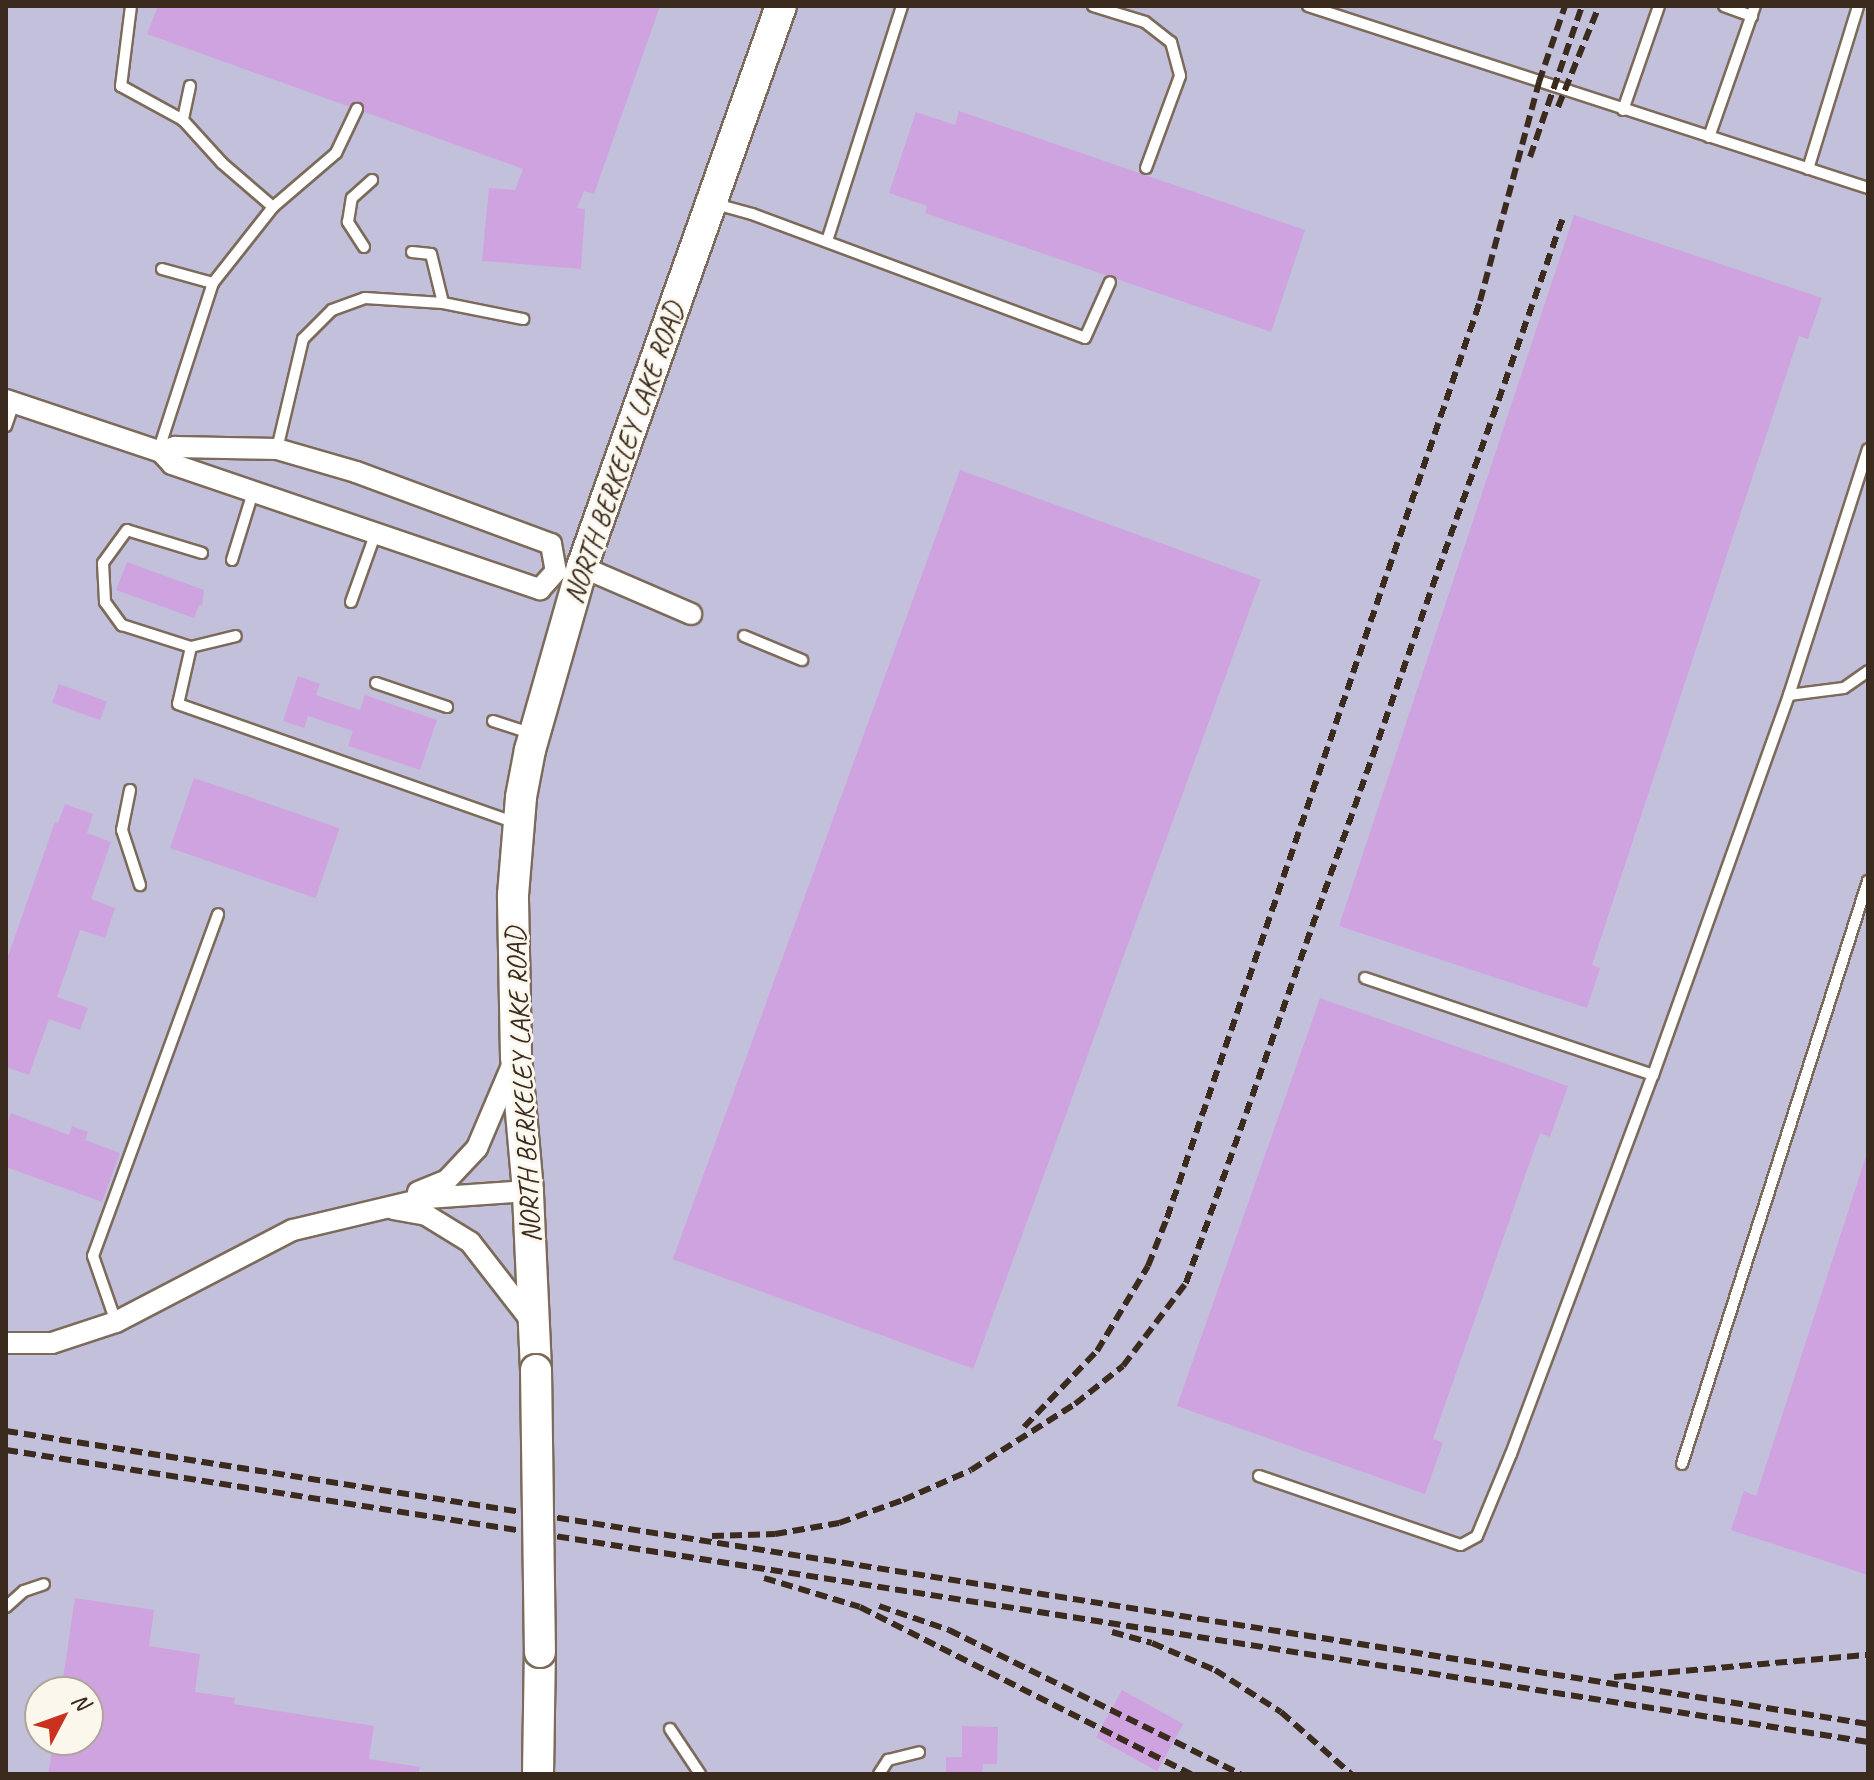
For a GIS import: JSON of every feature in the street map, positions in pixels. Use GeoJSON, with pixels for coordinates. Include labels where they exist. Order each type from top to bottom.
{"type":"FeatureCollection","features":[{"type":"Feature","properties":{"kind":"street","name":"NORTH BERKELEY LAKE ROAD"},"geometry":{"type":"LineString","coordinates":[[538,1774],[540,1652],[536,1327],[516,1056],[513,895],[519,824],[534,734],[572,572],[781,6]]}},
{"type":"Feature","properties":{"kind":"street"},"geometry":{"type":"LineString","coordinates":[[10,401],[159,452],[172,464],[540,589],[572,572]]}},
{"type":"Feature","properties":{"kind":"street"},"geometry":{"type":"LineString","coordinates":[[159,452],[175,447],[277,449],[356,472],[551,544],[572,572],[691,614]]}},
{"type":"Feature","properties":{"kind":"street"},"geometry":{"type":"LineString","coordinates":[[381,1207],[447,1180],[477,1148],[516,1056]]}},
{"type":"Feature","properties":{"kind":"street"},"geometry":{"type":"LineString","coordinates":[[6,1343],[52,1343],[116,1322],[293,1230],[427,1198],[528,1191]]}},
{"type":"Feature","properties":{"kind":"street"},"geometry":{"type":"LineString","coordinates":[[381,1207],[426,1215],[470,1242],[536,1327]]}},
{"type":"Feature","properties":{"kind":"lane"},"geometry":{"type":"LineString","coordinates":[[131,6],[121,86],[183,120],[222,163],[273,207]]}},
{"type":"Feature","properties":{"kind":"lane"},"geometry":{"type":"LineString","coordinates":[[827,241],[902,6]]}},
{"type":"Feature","properties":{"kind":"lane"},"geometry":{"type":"LineString","coordinates":[[1093,6],[1145,22],[1171,42],[1180,76],[1146,168]]}},
{"type":"Feature","properties":{"kind":"lane"},"geometry":{"type":"LineString","coordinates":[[1308,6],[1868,188]]}},
{"type":"Feature","properties":{"kind":"lane"},"geometry":{"type":"LineString","coordinates":[[1623,110],[1659,6]]}},
{"type":"Feature","properties":{"kind":"lane"},"geometry":{"type":"LineString","coordinates":[[1709,137],[1754,11],[1724,6]]}},
{"type":"Feature","properties":{"kind":"lane"},"geometry":{"type":"LineString","coordinates":[[1808,169],[1858,6]]}},
{"type":"Feature","properties":{"kind":"lane"},"geometry":{"type":"LineString","coordinates":[[183,120],[190,86]]}},
{"type":"Feature","properties":{"kind":"lane"},"geometry":{"type":"LineString","coordinates":[[159,452],[213,283],[273,207],[336,153],[357,109]]}},
{"type":"Feature","properties":{"kind":"lane"},"geometry":{"type":"LineString","coordinates":[[364,247],[348,222],[352,198],[372,180]]}},
{"type":"Feature","properties":{"kind":"lane"},"geometry":{"type":"LineString","coordinates":[[711,202],[827,241],[1085,338],[1110,282]]}},
{"type":"Feature","properties":{"kind":"lane"},"geometry":{"type":"LineString","coordinates":[[412,252],[431,254],[443,303]]}},
{"type":"Feature","properties":{"kind":"lane"},"geometry":{"type":"LineString","coordinates":[[162,269],[213,283]]}},
{"type":"Feature","properties":{"kind":"lane"},"geometry":{"type":"LineString","coordinates":[[277,449],[303,339],[332,310],[365,298],[443,303],[523,319]]}},
{"type":"Feature","properties":{"kind":"lane"},"geometry":{"type":"LineString","coordinates":[[6,426],[10,401]]}},
{"type":"Feature","properties":{"kind":"lane"},"geometry":{"type":"LineString","coordinates":[[1259,1476],[1461,1545],[1477,1536],[1511,1454],[1653,1075],[1789,695],[1868,449]]}},
{"type":"Feature","properties":{"kind":"lane"},"geometry":{"type":"LineString","coordinates":[[232,560],[253,492]]}},
{"type":"Feature","properties":{"kind":"lane"},"geometry":{"type":"LineString","coordinates":[[202,553],[127,530],[103,563],[105,602],[122,625],[191,647],[236,636]]}},
{"type":"Feature","properties":{"kind":"lane"},"geometry":{"type":"LineString","coordinates":[[351,602],[376,532]]}},
{"type":"Feature","properties":{"kind":"lane"},"geometry":{"type":"LineString","coordinates":[[744,636],[802,660]]}},
{"type":"Feature","properties":{"kind":"lane"},"geometry":{"type":"LineString","coordinates":[[191,647],[178,704],[519,824]]}},
{"type":"Feature","properties":{"kind":"lane"},"geometry":{"type":"LineString","coordinates":[[1789,695],[1844,688],[1868,671]]}},
{"type":"Feature","properties":{"kind":"lane"},"geometry":{"type":"LineString","coordinates":[[376,683],[447,707]]}},
{"type":"Feature","properties":{"kind":"lane"},"geometry":{"type":"LineString","coordinates":[[493,721],[534,734]]}},
{"type":"Feature","properties":{"kind":"lane"},"geometry":{"type":"LineString","coordinates":[[130,790],[122,830],[140,885]]}},
{"type":"Feature","properties":{"kind":"lane"},"geometry":{"type":"LineString","coordinates":[[1682,1464],[1868,881]]}},
{"type":"Feature","properties":{"kind":"lane"},"geometry":{"type":"LineString","coordinates":[[116,1322],[93,1256],[218,914]]}},
{"type":"Feature","properties":{"kind":"lane"},"geometry":{"type":"LineString","coordinates":[[1365,978],[1653,1075]]}},
{"type":"Feature","properties":{"kind":"lane"},"geometry":{"type":"LineString","coordinates":[[6,1607],[24,1591],[44,1584]]}},
{"type":"Feature","properties":{"kind":"lane"},"geometry":{"type":"LineString","coordinates":[[670,1729],[700,1774]]}},
{"type":"Feature","properties":{"kind":"lane"},"geometry":{"type":"LineString","coordinates":[[879,1774],[888,1760],[919,1752]]}},
{"type":"Feature","properties":{"kind":"shaded area"},"geometry":{"type":"Polygon","coordinates":[[[6,6],[1868,6],[1868,1774],[6,1774],[6,6]]]}},
{"type":"Feature","properties":{"kind":"building"},"geometry":{"type":"Polygon","coordinates":[[[158,6],[660,6],[594,194],[584,191],[577,208],[585,209],[581,269],[482,261],[489,188],[515,190],[523,169],[147,34],[158,6]]]}},
{"type":"Feature","properties":{"kind":"building"},"geometry":{"type":"Polygon","coordinates":[[[959,111],[1305,230],[1271,332],[925,213],[927,206],[889,193],[916,112],[955,125],[959,111]]]}},
{"type":"Feature","properties":{"kind":"building"},"geometry":{"type":"Polygon","coordinates":[[[1574,215],[1822,298],[1808,339],[1799,336],[1592,965],[1600,968],[1587,1008],[1339,926],[1574,215]]]}},
{"type":"Feature","properties":{"kind":"building"},"geometry":{"type":"Polygon","coordinates":[[[960,470],[1261,579],[973,1369],[673,1259],[960,470]]]}},
{"type":"Feature","properties":{"kind":"building"},"geometry":{"type":"Polygon","coordinates":[[[127,562],[204,590],[202,606],[199,605],[194,618],[116,590],[127,562]]]}},
{"type":"Feature","properties":{"kind":"building"},"geometry":{"type":"Polygon","coordinates":[[[298,676],[320,684],[316,695],[360,710],[365,695],[437,720],[420,770],[348,746],[353,731],[308,716],[304,728],[283,721],[298,676]]]}},
{"type":"Feature","properties":{"kind":"building"},"geometry":{"type":"Polygon","coordinates":[[[59,684],[107,701],[100,720],[52,703],[59,684]]]}},
{"type":"Feature","properties":{"kind":"building"},"geometry":{"type":"Polygon","coordinates":[[[194,778],[340,828],[316,898],[170,848],[194,778]]]}},
{"type":"Feature","properties":{"kind":"building"},"geometry":{"type":"Polygon","coordinates":[[[65,804],[93,814],[87,833],[111,842],[91,899],[115,908],[105,938],[80,930],[57,997],[88,1008],[80,1030],[49,1019],[29,1075],[6,1067],[6,962],[55,822],[58,823],[65,804]]]}},
{"type":"Feature","properties":{"kind":"building"},"geometry":{"type":"Polygon","coordinates":[[[1320,998],[1568,1086],[1550,1137],[1540,1133],[1433,1439],[1443,1443],[1425,1494],[1177,1406],[1320,998]]]}},
{"type":"Feature","properties":{"kind":"building"},"geometry":{"type":"Polygon","coordinates":[[[11,1113],[69,1135],[72,1126],[88,1132],[85,1140],[120,1153],[102,1202],[6,1167],[6,1126],[11,1113]]]}},
{"type":"Feature","properties":{"kind":"building"},"geometry":{"type":"Polygon","coordinates":[[[1867,1153],[1868,1575],[1731,1530],[1744,1491],[1756,1496],[1867,1153]]]}},
{"type":"Feature","properties":{"kind":"building"},"geometry":{"type":"Polygon","coordinates":[[[75,1598],[154,1610],[149,1646],[200,1654],[195,1692],[235,1698],[234,1704],[374,1726],[369,1759],[420,1767],[418,1774],[48,1774],[51,1756],[104,1756],[104,1676],[63,1676],[75,1598]]]}},
{"type":"Feature","properties":{"kind":"building"},"geometry":{"type":"Polygon","coordinates":[[[1122,1690],[1183,1724],[1157,1771],[1096,1737],[1122,1690]]]}},
{"type":"Feature","properties":{"kind":"building"},"geometry":{"type":"Polygon","coordinates":[[[962,1726],[998,1727],[997,1764],[983,1764],[982,1774],[946,1774],[946,1757],[962,1757],[962,1726]]]}},
{"type":"Feature","properties":{"kind":"railway"},"geometry":{"type":"LineString","coordinates":[[1024,1427],[1097,1351],[1148,1266],[1167,1218],[1480,301],[1539,82],[1565,6]]}},
{"type":"Feature","properties":{"kind":"railway"},"geometry":{"type":"LineString","coordinates":[[1530,157],[1582,6]]}},
{"type":"Feature","properties":{"kind":"railway"},"geometry":{"type":"LineString","coordinates":[[1558,107],[1599,6]]}},
{"type":"Feature","properties":{"kind":"railway"},"geometry":{"type":"LineString","coordinates":[[712,1536],[775,1534],[839,1523],[903,1500],[971,1470],[1075,1404],[1123,1366],[1186,1283],[1564,215]]}},
{"type":"Feature","properties":{"kind":"railway"},"geometry":{"type":"LineString","coordinates":[[6,1431],[1868,1724]]}},
{"type":"Feature","properties":{"kind":"railway"},"geometry":{"type":"LineString","coordinates":[[6,1450],[1868,1742]]}},
{"type":"Feature","properties":{"kind":"railway"},"geometry":{"type":"LineString","coordinates":[[764,1578],[860,1607],[1191,1774]]}},
{"type":"Feature","properties":{"kind":"railway"},"geometry":{"type":"LineString","coordinates":[[879,1606],[949,1630],[1240,1774]]}},
{"type":"Feature","properties":{"kind":"railway"},"geometry":{"type":"LineString","coordinates":[[1112,1632],[1152,1643],[1215,1670],[1281,1712],[1351,1774]]}},
{"type":"Feature","properties":{"kind":"railway"},"geometry":{"type":"LineString","coordinates":[[1614,1677],[1868,1655]]}}]}
